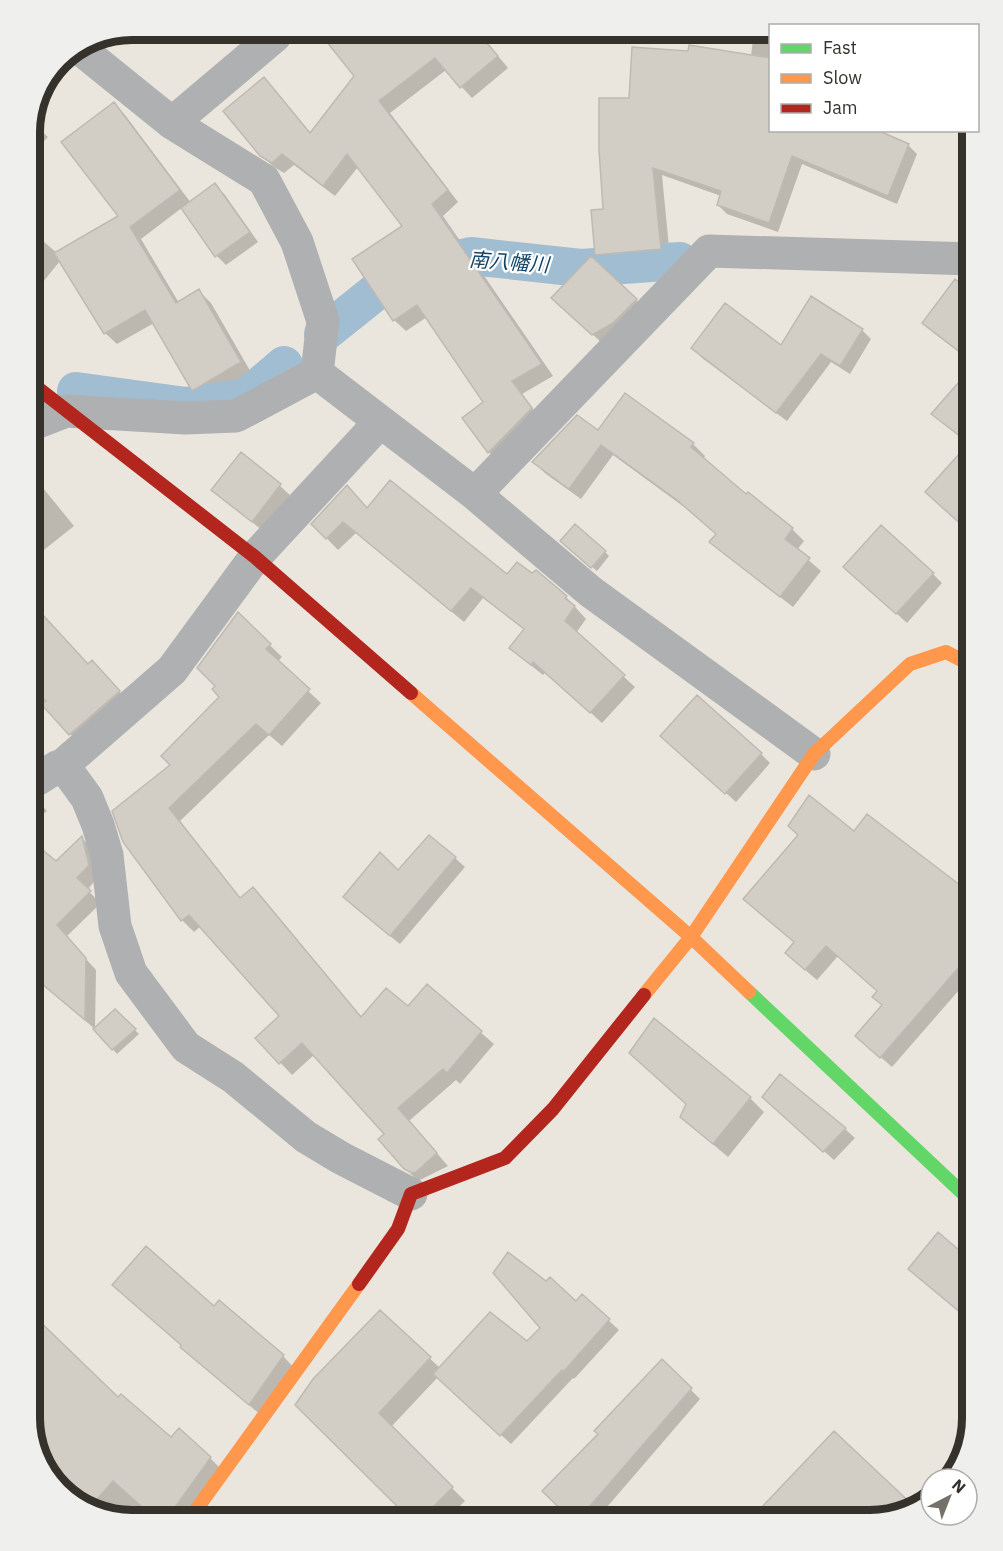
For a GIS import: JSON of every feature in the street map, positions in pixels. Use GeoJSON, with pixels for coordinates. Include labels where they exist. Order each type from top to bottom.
{"type":"FeatureCollection","features":[{"type":"Feature","properties":{"kind":"street"},"geometry":{"type":"LineString","coordinates":[[172,123],[270,40]]}},
{"type":"Feature","properties":{"kind":"street"},"geometry":{"type":"LineString","coordinates":[[86,54],[172,123],[264,180],[297,242],[323,321],[317,374]]}},
{"type":"Feature","properties":{"kind":"street"},"geometry":{"type":"LineString","coordinates":[[475,494],[709,251],[962,259]]}},
{"type":"Feature","properties":{"kind":"street"},"geometry":{"type":"LineString","coordinates":[[41,421],[66,411],[186,418],[236,416],[317,374]]}},
{"type":"Feature","properties":{"kind":"street"},"geometry":{"type":"LineString","coordinates":[[317,374],[475,494],[591,592],[814,754]]}},
{"type":"Feature","properties":{"kind":"street"},"geometry":{"type":"LineString","coordinates":[[41,391],[255,557],[691,937],[962,1193]]}},
{"type":"Feature","properties":{"kind":"street"},"geometry":{"type":"LineString","coordinates":[[40,777],[63,765],[172,670],[255,557],[380,422]]}},
{"type":"Feature","properties":{"kind":"street"},"geometry":{"type":"LineString","coordinates":[[63,765],[87,798],[98,825],[107,855],[115,926],[131,973],[186,1047],[233,1077],[306,1137],[411,1194],[505,1158],[554,1109],[691,937],[814,754],[910,664],[946,652],[962,660]]}},
{"type":"Feature","properties":{"kind":"street"},"geometry":{"type":"LineString","coordinates":[[196,1510],[398,1229],[411,1194]]}},
{"type":"Feature","properties":{"kind":"building"},"geometry":{"type":"Polygon","coordinates":[[[325,40],[485,40],[498,56],[460,88],[435,58],[379,101],[448,190],[432,204],[542,364],[512,381],[532,408],[488,453],[462,418],[483,402],[417,305],[393,321],[352,259],[402,226],[347,154],[323,186],[282,154],[272,163],[260,156],[223,111],[264,77],[310,133],[354,76],[325,40]]]}},
{"type":"Feature","properties":{"kind":"building"},"geometry":{"type":"Polygon","coordinates":[[[689,45],[769,58],[769,132],[882,132],[909,144],[888,196],[792,156],[769,223],[717,205],[721,191],[653,168],[661,249],[595,255],[591,210],[603,209],[599,150],[599,98],[629,98],[632,47],[688,51],[689,45]]]}},
{"type":"Feature","properties":{"kind":"building"},"geometry":{"type":"Polygon","coordinates":[[[114,102],[180,190],[130,227],[176,303],[199,289],[241,362],[192,391],[145,310],[104,334],[54,253],[118,216],[61,142],[114,102]]]}},
{"type":"Feature","properties":{"kind":"building"},"geometry":{"type":"Polygon","coordinates":[[[215,183],[250,232],[215,257],[181,208],[215,183]]]}},
{"type":"Feature","properties":{"kind":"building"},"geometry":{"type":"Polygon","coordinates":[[[591,256],[637,299],[613,323],[592,335],[551,298],[591,256]]]}},
{"type":"Feature","properties":{"kind":"building"},"geometry":{"type":"Polygon","coordinates":[[[955,279],[962,284],[962,354],[922,323],[955,279]]]}},
{"type":"Feature","properties":{"kind":"building"},"geometry":{"type":"Polygon","coordinates":[[[811,296],[863,329],[840,366],[821,354],[776,413],[691,348],[725,303],[781,345],[811,296]]]}},
{"type":"Feature","properties":{"kind":"building"},"geometry":{"type":"Polygon","coordinates":[[[962,379],[962,438],[931,414],[962,379]]]}},
{"type":"Feature","properties":{"kind":"building"},"geometry":{"type":"Polygon","coordinates":[[[625,393],[694,443],[691,447],[746,494],[748,492],[793,528],[785,539],[810,558],[780,597],[709,542],[716,534],[677,500],[601,445],[569,489],[532,462],[577,415],[598,430],[625,393]]]}},
{"type":"Feature","properties":{"kind":"building"},"geometry":{"type":"Polygon","coordinates":[[[962,451],[962,525],[925,492],[962,451]]]}},
{"type":"Feature","properties":{"kind":"building"},"geometry":{"type":"Polygon","coordinates":[[[241,452],[281,484],[252,522],[211,490],[241,452]]]}},
{"type":"Feature","properties":{"kind":"building"},"geometry":{"type":"Polygon","coordinates":[[[390,480],[507,574],[517,562],[532,573],[536,570],[567,596],[565,598],[575,606],[565,621],[625,675],[590,713],[533,662],[531,665],[509,648],[524,629],[471,588],[451,611],[343,522],[326,539],[311,524],[347,485],[367,508],[390,480]]]}},
{"type":"Feature","properties":{"kind":"building"},"geometry":{"type":"Polygon","coordinates":[[[575,524],[606,551],[591,568],[560,541],[575,524]]]}},
{"type":"Feature","properties":{"kind":"building"},"geometry":{"type":"Polygon","coordinates":[[[881,525],[934,573],[896,614],[843,567],[881,525]]]}},
{"type":"Feature","properties":{"kind":"building"},"geometry":{"type":"Polygon","coordinates":[[[238,612],[271,644],[266,649],[310,689],[269,735],[256,724],[169,808],[240,898],[253,887],[361,1017],[386,988],[408,1006],[427,984],[482,1031],[447,1073],[443,1069],[398,1108],[437,1153],[416,1172],[412,1173],[404,1169],[378,1139],[384,1134],[302,1043],[279,1064],[255,1038],[279,1016],[189,915],[181,921],[123,842],[112,811],[170,765],[161,756],[219,697],[212,689],[215,686],[197,668],[238,612]]]}},
{"type":"Feature","properties":{"kind":"building"},"geometry":{"type":"Polygon","coordinates":[[[41,613],[88,664],[92,660],[120,691],[69,735],[41,704],[46,701],[41,696],[41,613]]]}},
{"type":"Feature","properties":{"kind":"building"},"geometry":{"type":"Polygon","coordinates":[[[697,695],[762,753],[725,794],[660,736],[697,695]]]}},
{"type":"Feature","properties":{"kind":"building"},"geometry":{"type":"Polygon","coordinates":[[[809,795],[854,831],[867,814],[962,887],[962,964],[880,1058],[855,1036],[882,1005],[872,997],[877,991],[826,946],[805,970],[785,953],[794,942],[743,899],[798,835],[788,826],[809,795]]]}},
{"type":"Feature","properties":{"kind":"building"},"geometry":{"type":"Polygon","coordinates":[[[429,835],[456,857],[390,936],[343,897],[380,852],[398,870],[429,835]]]}},
{"type":"Feature","properties":{"kind":"building"},"geometry":{"type":"Polygon","coordinates":[[[82,836],[89,865],[77,878],[91,891],[57,925],[86,958],[85,1020],[40,983],[40,848],[56,861],[82,836]]]}},
{"type":"Feature","properties":{"kind":"building"},"geometry":{"type":"Polygon","coordinates":[[[115,1009],[136,1029],[112,1050],[93,1029],[115,1009]]]}},
{"type":"Feature","properties":{"kind":"building"},"geometry":{"type":"Polygon","coordinates":[[[654,1018],[751,1097],[713,1144],[680,1117],[686,1104],[629,1053],[654,1018]]]}},
{"type":"Feature","properties":{"kind":"building"},"geometry":{"type":"Polygon","coordinates":[[[780,1074],[846,1128],[823,1152],[762,1097],[780,1074]]]}},
{"type":"Feature","properties":{"kind":"building"},"geometry":{"type":"Polygon","coordinates":[[[938,1232],[962,1253],[962,1312],[961,1313],[908,1269],[938,1232]]]}},
{"type":"Feature","properties":{"kind":"building"},"geometry":{"type":"Polygon","coordinates":[[[146,1246],[214,1306],[219,1300],[284,1355],[249,1405],[180,1347],[181,1345],[112,1285],[146,1246]]]}},
{"type":"Feature","properties":{"kind":"building"},"geometry":{"type":"Polygon","coordinates":[[[508,1252],[546,1281],[550,1277],[576,1301],[582,1294],[610,1319],[564,1371],[562,1370],[500,1436],[433,1374],[490,1312],[527,1341],[540,1328],[493,1273],[508,1252]]]}},
{"type":"Feature","properties":{"kind":"building"},"geometry":{"type":"Polygon","coordinates":[[[380,1310],[431,1357],[379,1413],[453,1487],[430,1510],[401,1510],[295,1405],[313,1379],[380,1310]]]}},
{"type":"Feature","properties":{"kind":"building"},"geometry":{"type":"Polygon","coordinates":[[[40,1322],[118,1397],[121,1394],[171,1437],[179,1428],[211,1457],[173,1510],[146,1510],[113,1481],[94,1502],[81,1495],[63,1479],[48,1454],[40,1418],[40,1322]]]}},
{"type":"Feature","properties":{"kind":"building"},"geometry":{"type":"Polygon","coordinates":[[[662,1359],[692,1388],[587,1510],[562,1510],[542,1491],[598,1434],[594,1431],[662,1359]]]}},
{"type":"Feature","properties":{"kind":"building"},"geometry":{"type":"Polygon","coordinates":[[[834,1431],[909,1501],[882,1510],[763,1510],[761,1508],[834,1431]]]}},
{"type":"Feature","properties":{"kind":"waterway","name":"南八幡川"},"geometry":{"type":"LineString","coordinates":[[323,334],[378,290],[438,264],[471,256],[581,268],[680,261]]}},
{"type":"Feature","properties":{"kind":"waterway","name":"南八幡川"},"geometry":{"type":"LineString","coordinates":[[76,391],[186,406],[247,397],[284,365]]}},
{"type":"Feature","properties":{"kind":"traffic: fast"},"geometry":{"type":"LineString","coordinates":[[749,992],[962,1193]]}},
{"type":"Feature","properties":{"kind":"traffic: slow"},"geometry":{"type":"LineString","coordinates":[[644,995],[691,937],[814,754],[910,664],[946,652],[962,660]]}},
{"type":"Feature","properties":{"kind":"traffic: slow"},"geometry":{"type":"LineString","coordinates":[[411,693],[691,937],[749,992]]}},
{"type":"Feature","properties":{"kind":"traffic: slow"},"geometry":{"type":"LineString","coordinates":[[196,1510],[359,1284]]}},
{"type":"Feature","properties":{"kind":"traffic: jam"},"geometry":{"type":"LineString","coordinates":[[41,390],[255,557],[411,693]]}},
{"type":"Feature","properties":{"kind":"traffic: jam"},"geometry":{"type":"LineString","coordinates":[[359,1284],[398,1229],[411,1194],[505,1158],[553,1109],[644,995]]}}]}
